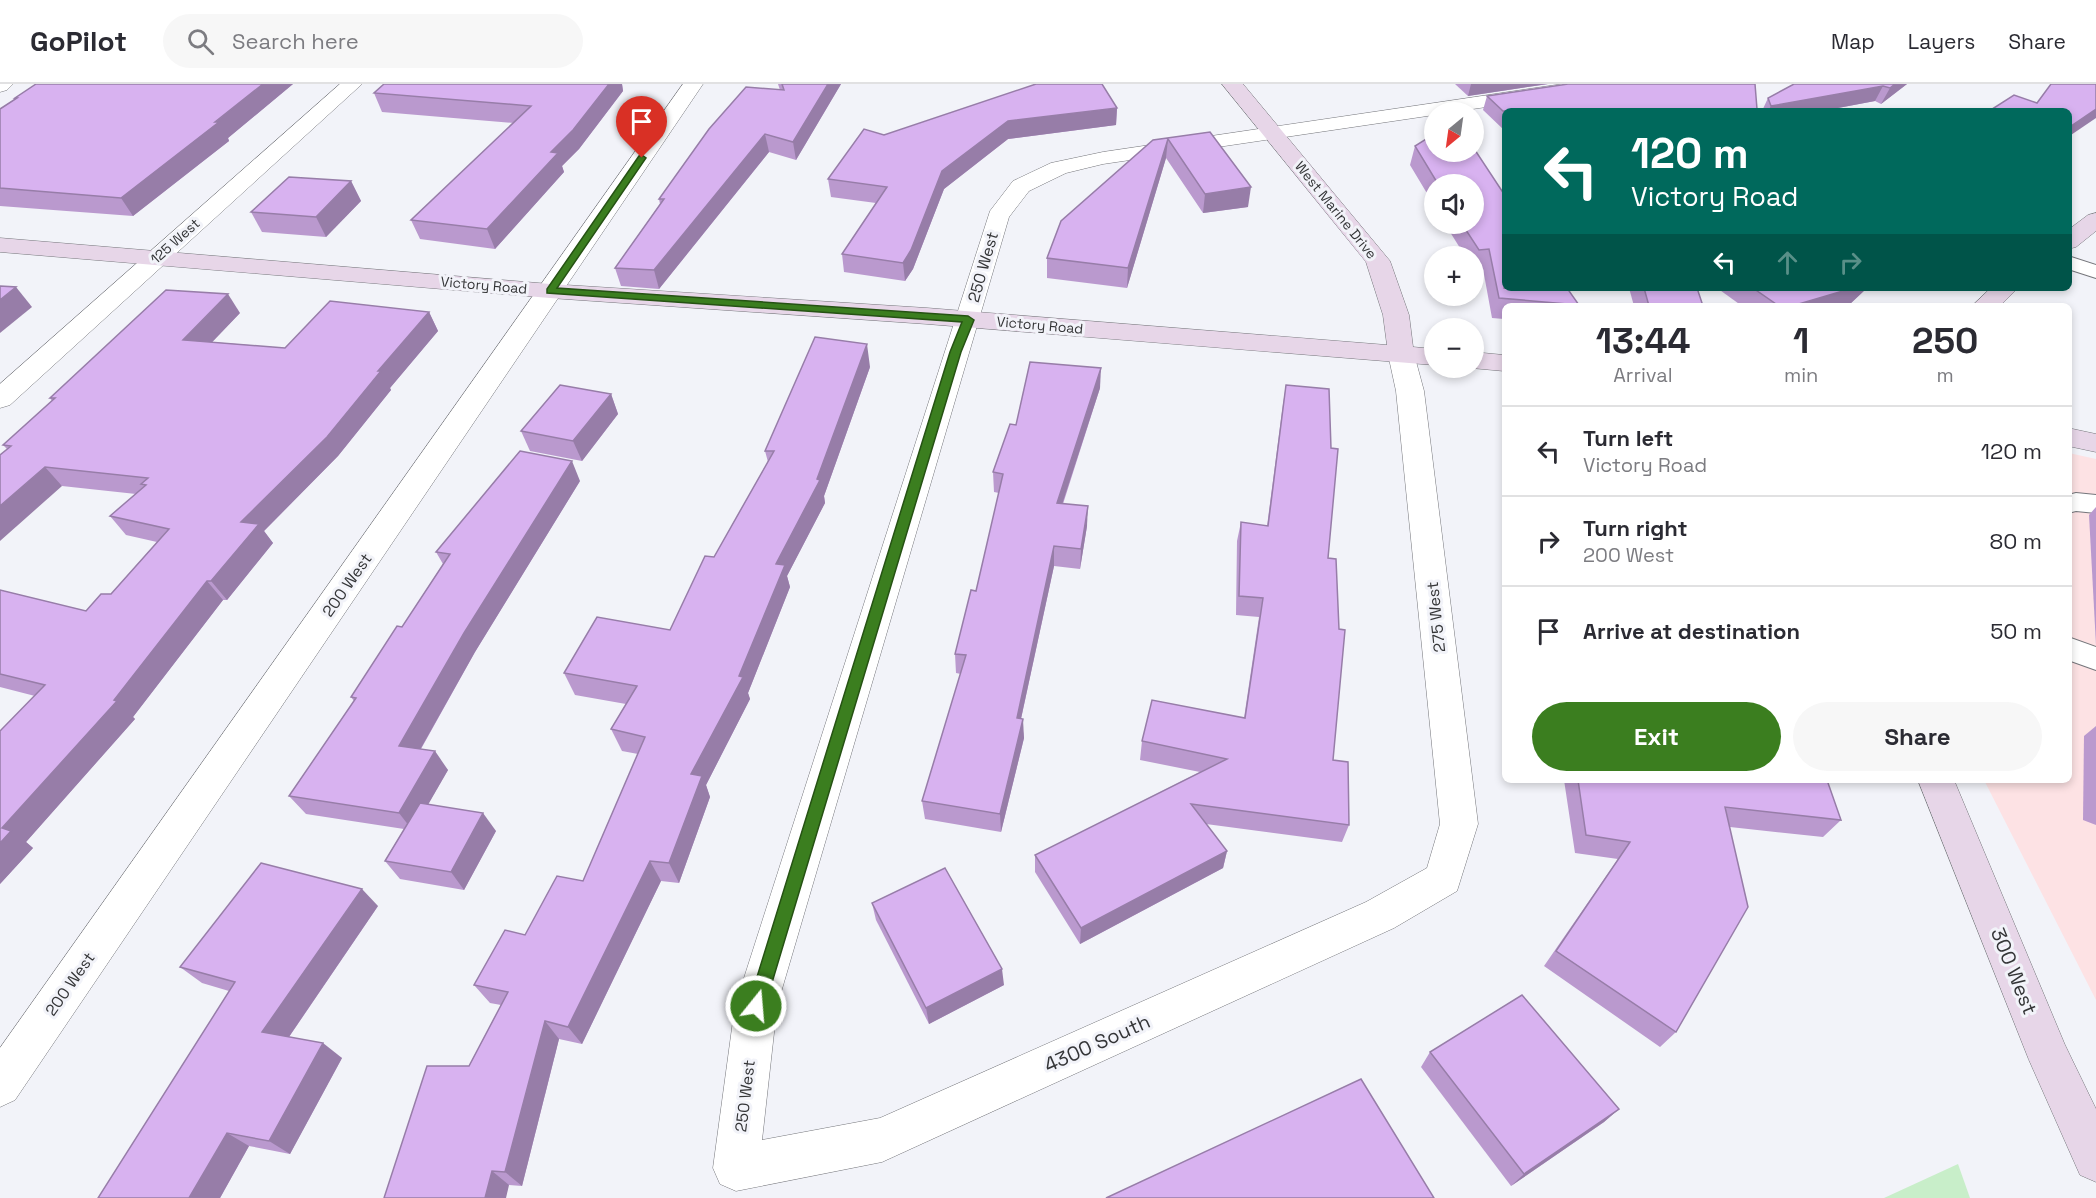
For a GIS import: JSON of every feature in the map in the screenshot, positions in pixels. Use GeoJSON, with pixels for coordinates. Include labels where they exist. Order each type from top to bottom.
{"type":"FeatureCollection","features":[{"type":"Feature","properties":{"kind":"street","name":"125 West"},"geometry":{"type":"LineString","coordinates":[[0,399],[352,84]]}},
{"type":"Feature","properties":{"kind":"street","name":"200 West"},"geometry":{"type":"LineString","coordinates":[[0,1085],[693,84]]}},
{"type":"Feature","properties":{"kind":"street","name":"West Marine Drive"},"geometry":{"type":"LineString","coordinates":[[1232,84],[1378,261],[1396,315],[1401,354]]}},
{"type":"Feature","properties":{"kind":"street","name":"250 West"},"geometry":{"type":"LineString","coordinates":[[736,1168],[756,1006],[998,216],[1021,186],[1059,168],[1103,158],[1603,84]]}},
{"type":"Feature","properties":{"kind":"street"},"geometry":{"type":"LineString","coordinates":[[2072,239],[2096,220]]}},
{"type":"Feature","properties":{"kind":"street","name":"Victory Road"},"geometry":{"type":"LineString","coordinates":[[0,245],[550,291],[968,320],[1424,356]]}},
{"type":"Feature","properties":{"kind":"street"},"geometry":{"type":"LineString","coordinates":[[1988,303],[2002,291]]}},
{"type":"Feature","properties":{"kind":"street","name":"275 West"},"geometry":{"type":"LineString","coordinates":[[1401,354],[1410,391],[1459,824],[1443,879]]}},
{"type":"Feature","properties":{"kind":"street"},"geometry":{"type":"LineString","coordinates":[[1484,361],[1502,363]]}},
{"type":"Feature","properties":{"kind":"street"},"geometry":{"type":"LineString","coordinates":[[2072,438],[2096,443]]}},
{"type":"Feature","properties":{"kind":"street","name":"300 West"},"geometry":{"type":"LineString","coordinates":[[1937,783],[2050,1060],[2096,1159]]}},
{"type":"Feature","properties":{"kind":"street","name":"4300 South"},"geometry":{"type":"LineString","coordinates":[[736,1168],[882,1140],[1380,915],[1443,879]]}},
{"type":"Feature","properties":{"kind":"lane"},"geometry":{"type":"LineString","coordinates":[[2072,263],[2096,272]]}},
{"type":"Feature","properties":{"kind":"lane"},"geometry":{"type":"LineString","coordinates":[[2072,503],[2096,504]]}},
{"type":"Feature","properties":{"kind":"lane"},"geometry":{"type":"LineString","coordinates":[[2072,650],[2096,659]]}},
{"type":"Feature","properties":{"kind":"shaded area"},"geometry":{"type":"Polygon","coordinates":[[[2072,454],[2096,459],[2096,1000],[1986,783],[2072,783],[2072,454]]]}},
{"type":"Feature","properties":{"kind":"green space"},"geometry":{"type":"Polygon","coordinates":[[[1958,1164],[1970,1198],[1884,1198],[1958,1164]]]}},
{"type":"Feature","properties":{"kind":"building"},"geometry":{"type":"Polygon","coordinates":[[[36,84],[263,84],[215,122],[219,122],[121,198],[0,188],[0,109],[36,84]]]}},
{"type":"Feature","properties":{"kind":"building"},"geometry":{"type":"Polygon","coordinates":[[[384,84],[609,84],[573,130],[551,152],[558,153],[487,229],[411,220],[531,106],[374,93],[384,84]]]}},
{"type":"Feature","properties":{"kind":"building"},"geometry":{"type":"Polygon","coordinates":[[[782,84],[828,84],[793,142],[765,134],[654,270],[615,268],[664,199],[659,199],[709,129],[746,87],[784,90],[782,84]]]}},
{"type":"Feature","properties":{"kind":"building"},"geometry":{"type":"Polygon","coordinates":[[[1036,84],[1102,84],[1117,108],[1008,121],[942,171],[911,250],[903,263],[842,254],[887,187],[828,179],[864,129],[884,135],[1036,84]]]}},
{"type":"Feature","properties":{"kind":"building"},"geometry":{"type":"Polygon","coordinates":[[[1568,84],[1755,84],[1757,108],[1502,108],[1502,110],[1487,96],[1568,84]]]}},
{"type":"Feature","properties":{"kind":"building"},"geometry":{"type":"Polygon","coordinates":[[[1794,84],[1895,84],[1890,88],[1883,86],[1771,106],[1768,98],[1794,84]]]}},
{"type":"Feature","properties":{"kind":"building"},"geometry":{"type":"Polygon","coordinates":[[[2051,84],[2096,84],[2096,109],[2072,125],[2072,108],[1994,108],[2014,95],[2037,103],[2051,84]]]}},
{"type":"Feature","properties":{"kind":"building"},"geometry":{"type":"Polygon","coordinates":[[[1210,132],[1251,187],[1205,194],[1168,139],[1128,268],[1047,258],[1061,221],[1153,140],[1210,132]]]}},
{"type":"Feature","properties":{"kind":"building"},"geometry":{"type":"Polygon","coordinates":[[[1424,140],[1424,161],[1415,146],[1424,140]]]}},
{"type":"Feature","properties":{"kind":"building"},"geometry":{"type":"Polygon","coordinates":[[[1425,162],[1483,162],[1502,191],[1502,291],[1569,291],[1578,303],[1499,298],[1489,249],[1476,246],[1469,234],[1484,234],[1484,174],[1432,174],[1425,162]]]}},
{"type":"Feature","properties":{"kind":"building"},"geometry":{"type":"Polygon","coordinates":[[[289,177],[351,181],[316,217],[251,212],[289,177]]]}},
{"type":"Feature","properties":{"kind":"building"},"geometry":{"type":"Polygon","coordinates":[[[0,286],[16,287],[0,300],[0,286]]]}},
{"type":"Feature","properties":{"kind":"building"},"geometry":{"type":"Polygon","coordinates":[[[166,290],[228,294],[183,340],[285,348],[330,301],[429,312],[378,371],[381,371],[327,437],[241,522],[259,524],[211,581],[207,581],[114,700],[117,701],[2,828],[11,831],[0,843],[0,731],[45,685],[0,674],[0,590],[86,611],[101,594],[111,594],[169,529],[110,516],[146,485],[141,484],[148,478],[45,467],[0,506],[0,455],[11,446],[3,445],[166,290]]]}},
{"type":"Feature","properties":{"kind":"building"},"geometry":{"type":"Polygon","coordinates":[[[1645,291],[1698,291],[1702,303],[1648,303],[1645,291]]]}},
{"type":"Feature","properties":{"kind":"building"},"geometry":{"type":"Polygon","coordinates":[[[1757,291],[1843,291],[1802,303],[1775,303],[1757,291]]]}},
{"type":"Feature","properties":{"kind":"building"},"geometry":{"type":"Polygon","coordinates":[[[815,337],[867,344],[817,479],[820,480],[776,564],[785,565],[739,676],[743,677],[691,774],[702,776],[669,863],[650,861],[568,1027],[545,1021],[505,1172],[492,1171],[485,1198],[384,1198],[427,1066],[469,1066],[508,992],[474,985],[505,930],[525,935],[557,876],[583,881],[645,737],[611,729],[637,686],[564,673],[597,617],[670,630],[705,556],[714,557],[774,451],[765,451],[815,337]]]}},
{"type":"Feature","properties":{"kind":"building"},"geometry":{"type":"Polygon","coordinates":[[[1030,362],[1101,368],[1057,503],[1088,506],[1081,549],[1054,546],[1017,718],[1023,719],[1000,814],[922,801],[966,655],[955,654],[971,590],[976,591],[1003,474],[993,472],[1010,424],[1016,425],[1030,362]]]}},
{"type":"Feature","properties":{"kind":"building"},"geometry":{"type":"Polygon","coordinates":[[[560,385],[611,394],[573,441],[521,431],[560,385]]]}},
{"type":"Feature","properties":{"kind":"building"},"geometry":{"type":"Polygon","coordinates":[[[1286,385],[1329,389],[1331,448],[1338,449],[1328,558],[1336,559],[1339,629],[1345,630],[1333,760],[1348,762],[1349,825],[1191,804],[1227,851],[1081,928],[1035,855],[1227,759],[1142,741],[1152,700],[1245,718],[1263,598],[1239,596],[1241,522],[1268,526],[1286,385]]]}},
{"type":"Feature","properties":{"kind":"building"},"geometry":{"type":"Polygon","coordinates":[[[520,451],[572,461],[464,633],[399,746],[435,751],[399,813],[289,796],[356,698],[351,697],[397,626],[402,627],[450,554],[436,552],[520,451]]]}},
{"type":"Feature","properties":{"kind":"building"},"geometry":{"type":"Polygon","coordinates":[[[1578,783],[1828,783],[1841,820],[1725,807],[1748,907],[1676,1032],[1556,951],[1630,842],[1586,835],[1578,783]]]}},
{"type":"Feature","properties":{"kind":"building"},"geometry":{"type":"Polygon","coordinates":[[[420,803],[483,813],[451,872],[385,861],[420,803]]]}},
{"type":"Feature","properties":{"kind":"building"},"geometry":{"type":"Polygon","coordinates":[[[261,863],[362,889],[262,1032],[323,1043],[269,1141],[227,1133],[189,1198],[98,1198],[235,982],[180,967],[261,863]]]}},
{"type":"Feature","properties":{"kind":"building"},"geometry":{"type":"Polygon","coordinates":[[[945,868],[1002,969],[926,1008],[872,903],[945,868]]]}},
{"type":"Feature","properties":{"kind":"building"},"geometry":{"type":"Polygon","coordinates":[[[1522,995],[1619,1109],[1524,1174],[1430,1052],[1522,995]]]}},
{"type":"Feature","properties":{"kind":"building"},"geometry":{"type":"Polygon","coordinates":[[[1361,1079],[1434,1198],[1106,1198],[1361,1079]]]}},
{"type":"Feature","properties":{"kind":"route"},"geometry":{"type":"LineString","coordinates":[[642,158],[550,291],[968,320],[956,352],[756,1006]]}}]}
